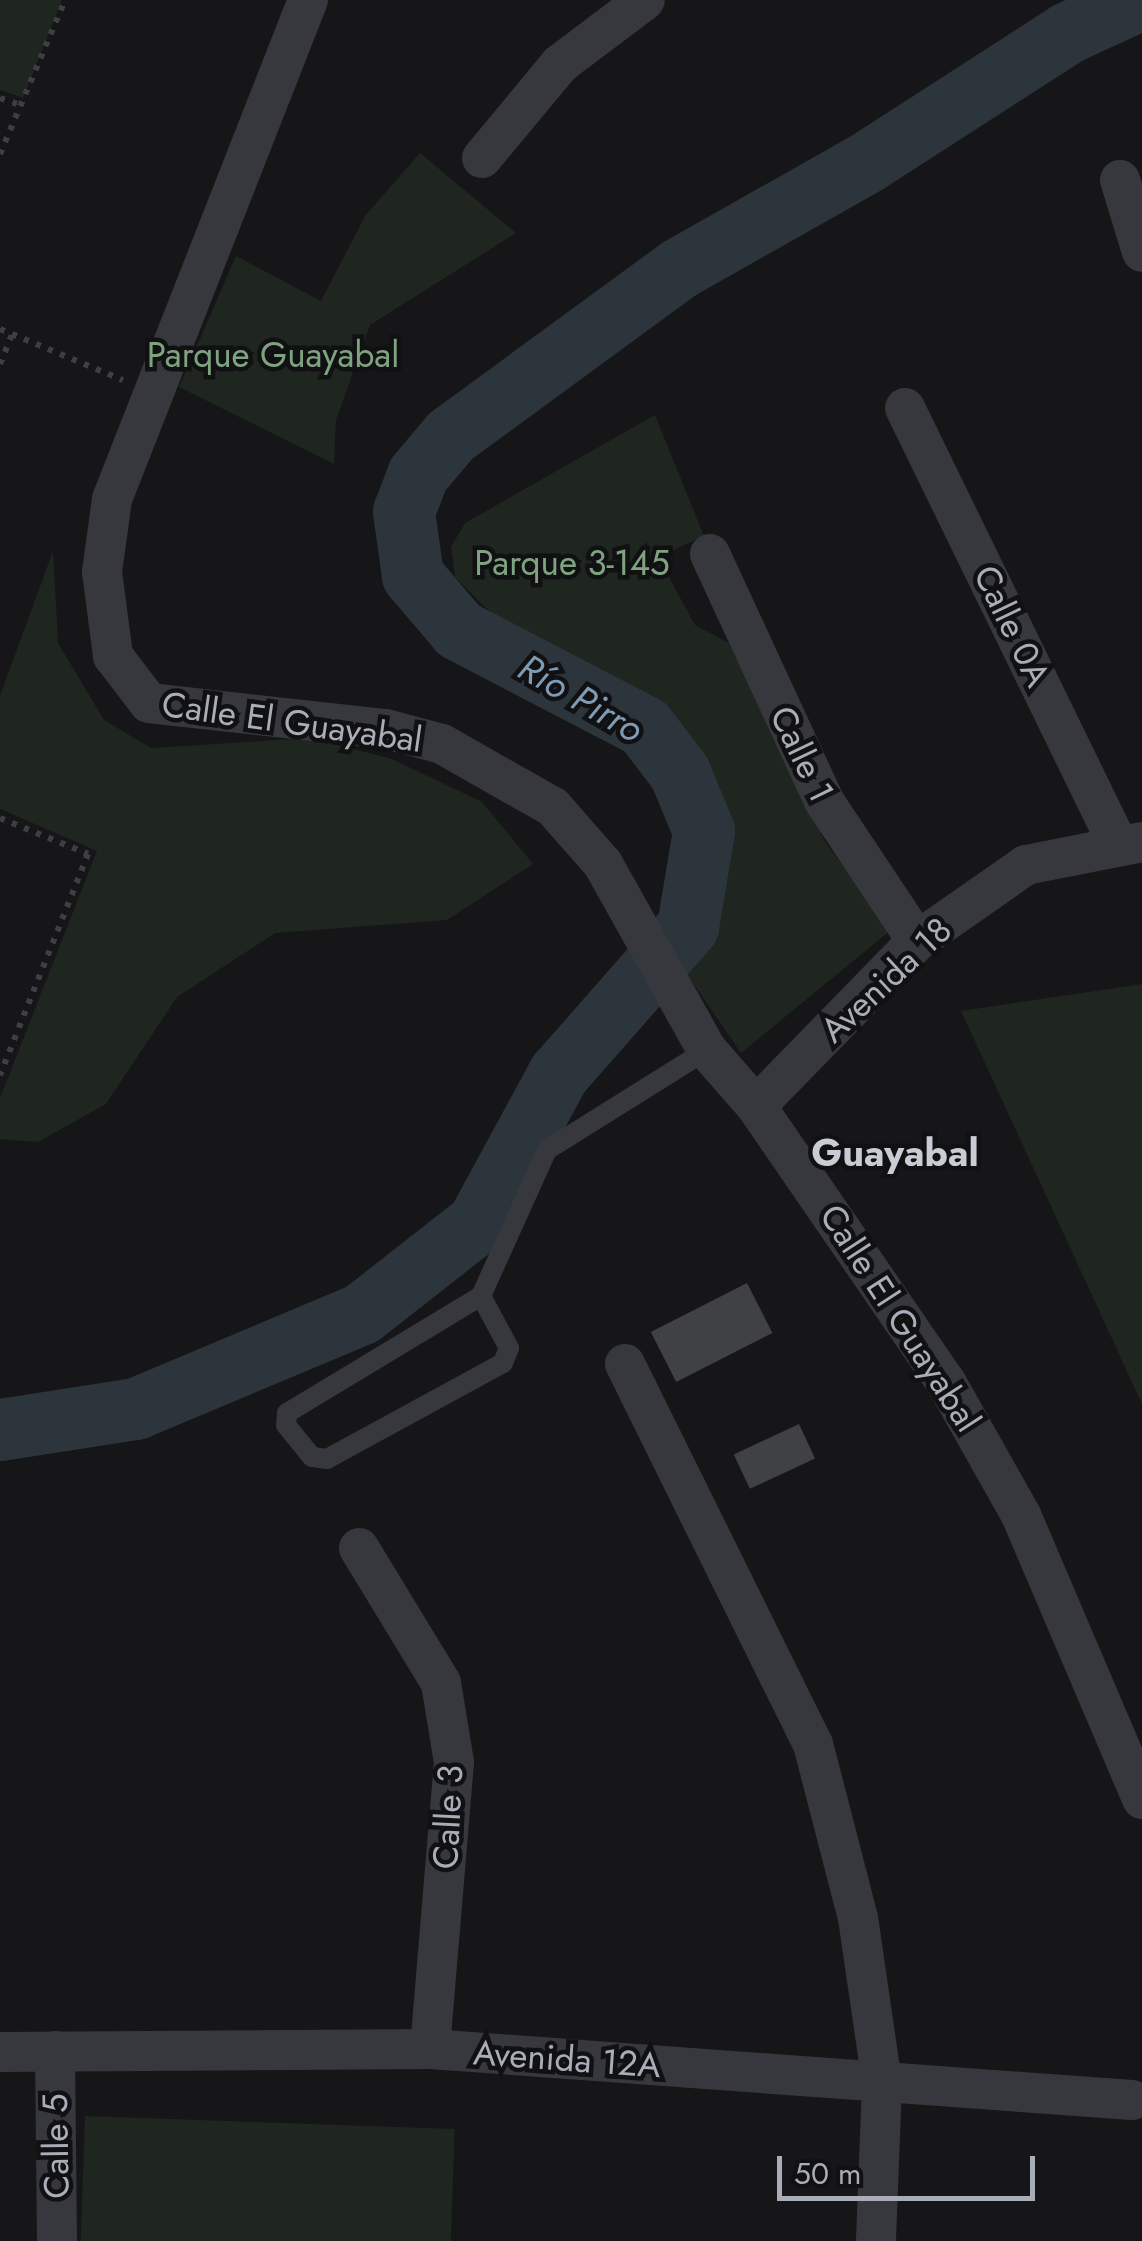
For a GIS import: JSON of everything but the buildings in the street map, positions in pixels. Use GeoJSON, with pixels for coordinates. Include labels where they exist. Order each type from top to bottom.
{"type":"FeatureCollection","features":[{"type":"Feature","properties":{"kind":"street","name":"Calle El Guayabal"},"geometry":{"type":"LineString","coordinates":[[308,0],[147,390],[112,499],[102,572],[112,656],[134,692],[182,712],[314,720],[442,744],[552,807],[629,911],[707,1050],[756,1106],[946,1382],[1022,1515],[1142,1799]]}},
{"type":"Feature","properties":{"kind":"street"},"geometry":{"type":"LineString","coordinates":[[482,158],[560,64],[646,0]]}},
{"type":"Feature","properties":{"kind":"street"},"geometry":{"type":"LineString","coordinates":[[1120,180],[1142,252]]}},
{"type":"Feature","properties":{"kind":"street","name":"Calle 0A"},"geometry":{"type":"LineString","coordinates":[[905,408],[1130,843]]}},
{"type":"Feature","properties":{"kind":"street","name":"Calle 1"},"geometry":{"type":"LineString","coordinates":[[710,554],[824,801],[918,941]]}},
{"type":"Feature","properties":{"kind":"street","name":"Avenida 18"},"geometry":{"type":"LineString","coordinates":[[756,1106],[918,941],[1026,865],[1130,843]]}},
{"type":"Feature","properties":{"kind":"street"},"geometry":{"type":"LineString","coordinates":[[625,1364],[813,1744],[858,1918],[882,2083],[876,2241]]}},
{"type":"Feature","properties":{"kind":"street","name":"Calle 3"},"geometry":{"type":"LineString","coordinates":[[360,1548],[441,1683],[454,1762],[430,2049]]}},
{"type":"Feature","properties":{"kind":"street","name":"Avenida 12A"},"geometry":{"type":"LineString","coordinates":[[0,2052],[430,2049],[1132,2100]]}},
{"type":"Feature","properties":{"kind":"street","name":"Calle 5"},"geometry":{"type":"LineString","coordinates":[[55,2050],[56,2241]]}},
{"type":"Feature","properties":{"kind":"lane"},"geometry":{"type":"LineString","coordinates":[[481,1296],[508,1348],[502,1363],[327,1459],[312,1457],[286,1425],[287,1413],[481,1296],[547,1150],[707,1050]]}},
{"type":"Feature","properties":{"kind":"path"},"geometry":{"type":"LineString","coordinates":[[0,154],[65,0]]}},
{"type":"Feature","properties":{"kind":"path"},"geometry":{"type":"LineString","coordinates":[[0,98],[20,105]]}},
{"type":"Feature","properties":{"kind":"path"},"geometry":{"type":"LineString","coordinates":[[0,330],[147,390]]}},
{"type":"Feature","properties":{"kind":"path"},"geometry":{"type":"LineString","coordinates":[[0,364],[12,335]]}},
{"type":"Feature","properties":{"kind":"path"},"geometry":{"type":"LineString","coordinates":[[0,818],[88,854],[0,1075]]}},
{"type":"Feature","properties":{"kind":"green space"},"geometry":{"type":"Polygon","coordinates":[[[0,0],[62,0],[23,98],[0,90],[0,0]]]}},
{"type":"Feature","properties":{"kind":"green space","name":"Parque Guayabal"},"geometry":{"type":"Polygon","coordinates":[[[420,153],[516,233],[370,325],[336,420],[334,464],[179,387],[236,256],[321,301],[365,216],[420,153]]]}},
{"type":"Feature","properties":{"kind":"green space","name":"Parque 3-145"},"geometry":{"type":"Polygon","coordinates":[[[655,415],[704,536],[658,557],[695,625],[729,643],[825,842],[891,930],[741,1053],[677,960],[709,911],[718,858],[685,744],[645,704],[494,616],[455,577],[451,547],[465,523],[655,415]]]}},
{"type":"Feature","properties":{"kind":"green space"},"geometry":{"type":"Polygon","coordinates":[[[53,551],[58,643],[104,720],[151,748],[311,738],[392,759],[482,802],[533,864],[447,920],[275,933],[177,997],[106,1104],[38,1142],[0,1139],[0,1098],[97,851],[0,809],[0,696],[53,551]]]}},
{"type":"Feature","properties":{"kind":"green space"},"geometry":{"type":"Polygon","coordinates":[[[1142,984],[1142,1404],[961,1011],[1142,984]]]}},
{"type":"Feature","properties":{"kind":"green space"},"geometry":{"type":"Polygon","coordinates":[[[85,2116],[455,2129],[451,2241],[81,2241],[85,2116]]]}},
{"type":"Feature","properties":{"kind":"waterway","name":"Río Pirro"},"geometry":{"type":"LineString","coordinates":[[0,1430],[136,1409],[362,1314],[478,1223],[559,1074],[688,927],[704,831],[680,773],[645,727],[459,630],[413,576],[404,512],[418,475],[451,436],[679,269],[868,162],[1068,33],[1140,0]]}},
{"type":"Feature","properties":{"kind":"district","name":"Guayabal"},"geometry":{"type":"Point","coordinates":[895,1153]}}]}
